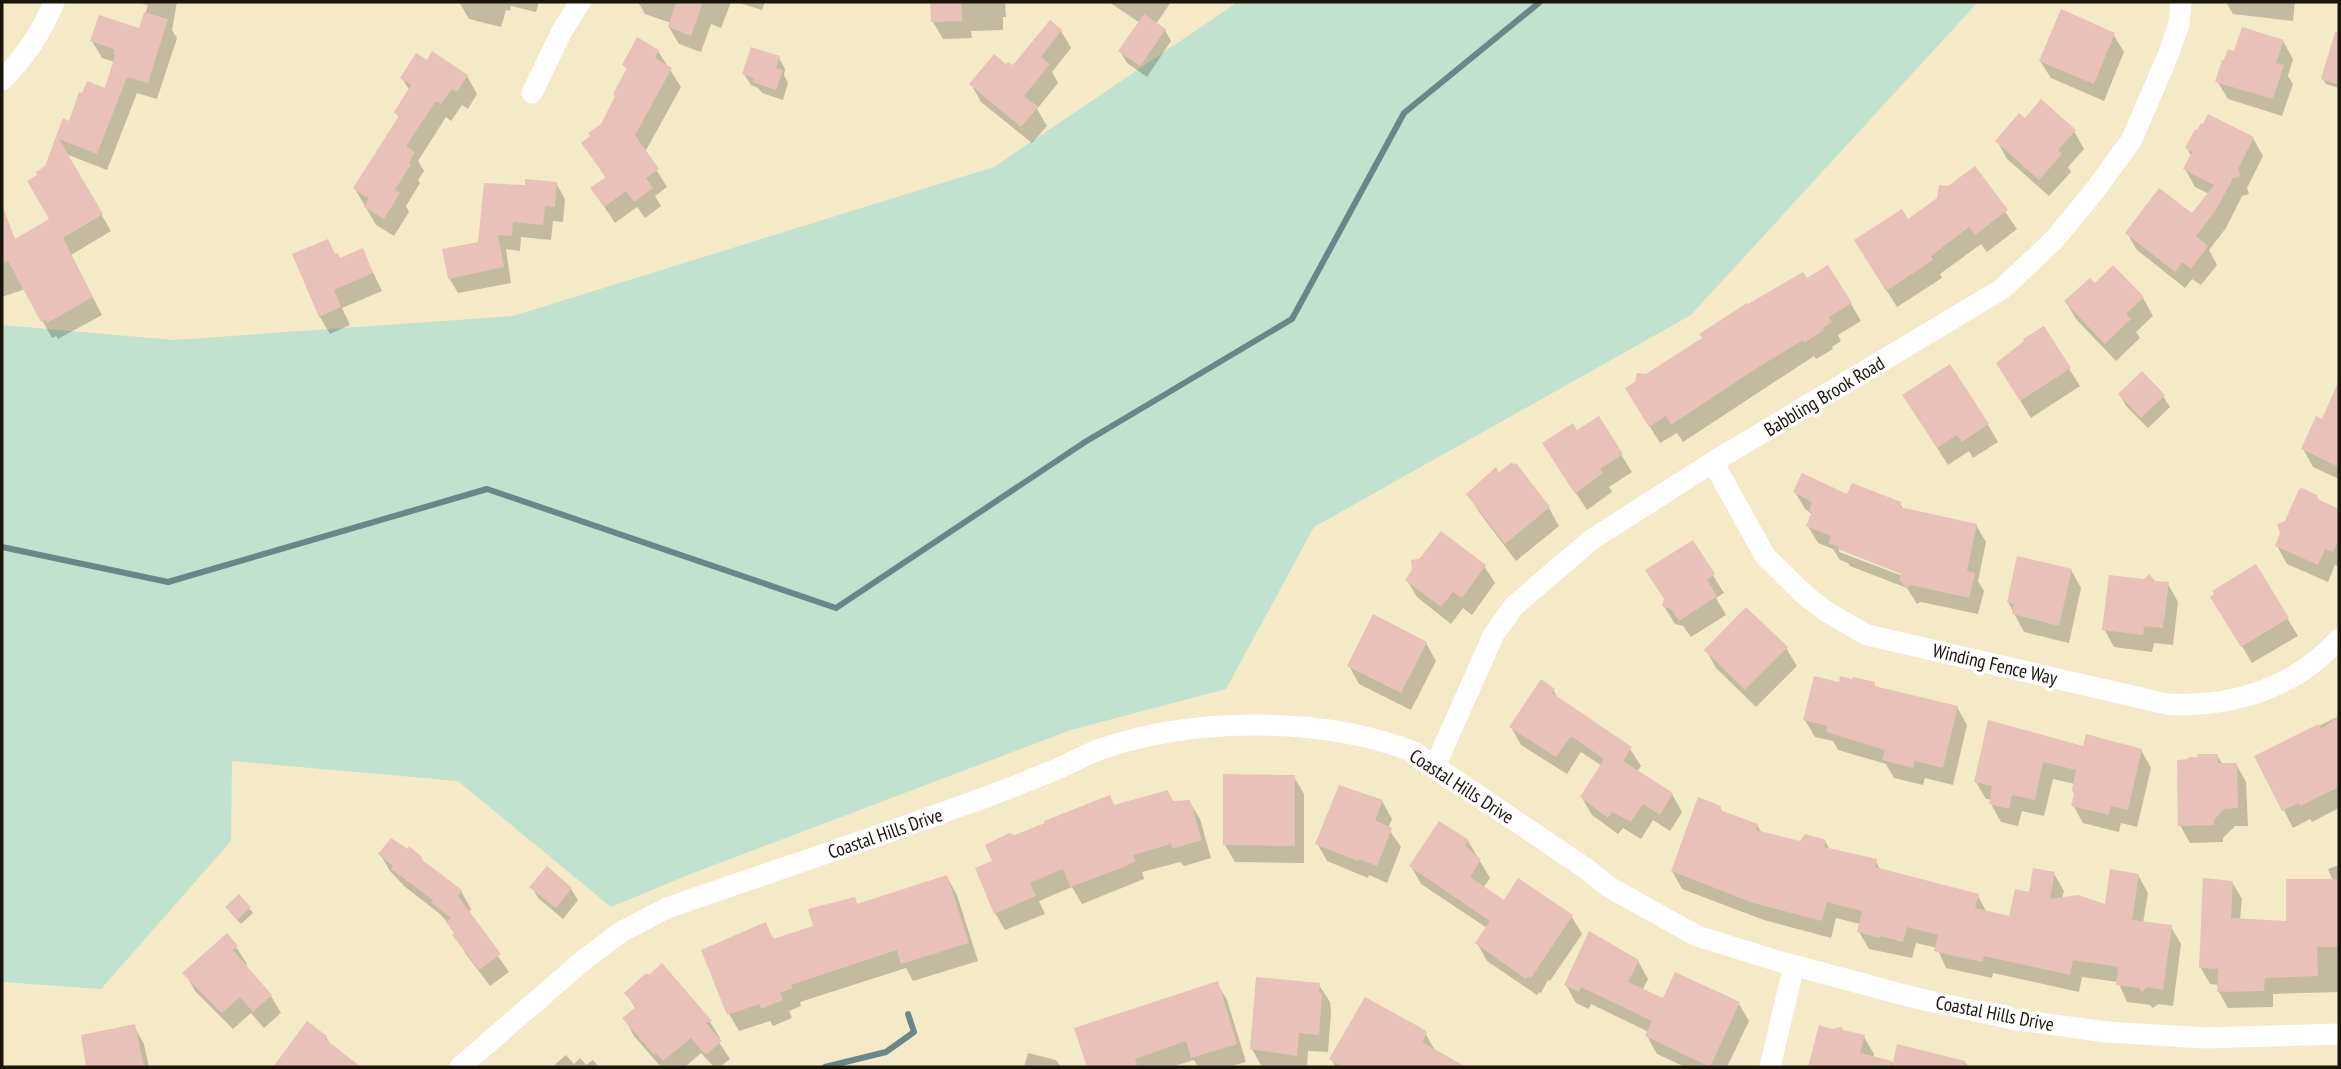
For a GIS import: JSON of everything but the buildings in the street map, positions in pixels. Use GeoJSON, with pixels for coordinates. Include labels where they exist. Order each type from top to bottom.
{"type":"FeatureCollection","features":[{"type":"Feature","properties":{"kind":"street"},"geometry":{"type":"LineString","coordinates":[[2,80],[30,48],[54,2]]}},
{"type":"Feature","properties":{"kind":"street"},"geometry":{"type":"LineString","coordinates":[[532,93],[562,31],[580,2]]}},
{"type":"Feature","properties":{"kind":"street","name":"Babbling Brook Road"},"geometry":{"type":"LineString","coordinates":[[1435,766],[1494,634],[1514,606],[1591,540],[1713,462],[2002,289],[2029,265],[2077,214],[2131,141],[2179,24],[2180,2]]}},
{"type":"Feature","properties":{"kind":"street","name":"Winding Fence Way"},"geometry":{"type":"LineString","coordinates":[[1713,462],[1765,556],[1806,596],[1827,612],[1867,635],[2166,704],[2189,705],[2225,702],[2255,695],[2281,684],[2308,668],[2339,639]]}},
{"type":"Feature","properties":{"kind":"street","name":"Coastal Hills Drive"},"geometry":{"type":"LineString","coordinates":[[460,1067],[585,959],[621,932],[667,908],[961,807],[1101,749],[1216,726],[1285,725],[1393,743],[1414,752],[1609,887],[1664,919],[1697,936],[1794,965],[1916,998],[2012,1019],[2098,1031],[2207,1038],[2339,1034]]}},
{"type":"Feature","properties":{"kind":"street"},"geometry":{"type":"LineString","coordinates":[[1770,1067],[1794,965]]}},
{"type":"Feature","properties":{"kind":"green space"},"geometry":{"type":"Polygon","coordinates":[[[1238,2],[1978,2],[1691,315],[1314,527],[1226,689],[1071,730],[693,873],[611,907],[458,781],[232,761],[231,841],[101,989],[2,982],[2,325],[174,340],[513,316],[994,167],[1238,2]]]}},
{"type":"Feature","properties":{"kind":"waterway"},"geometry":{"type":"LineString","coordinates":[[2,547],[168,582],[487,489],[836,608],[1085,442],[1292,319],[1404,113],[1540,2]]}},
{"type":"Feature","properties":{"kind":"waterway"},"geometry":{"type":"LineString","coordinates":[[825,1067],[886,1052],[914,1032],[908,1014]]}}]}
